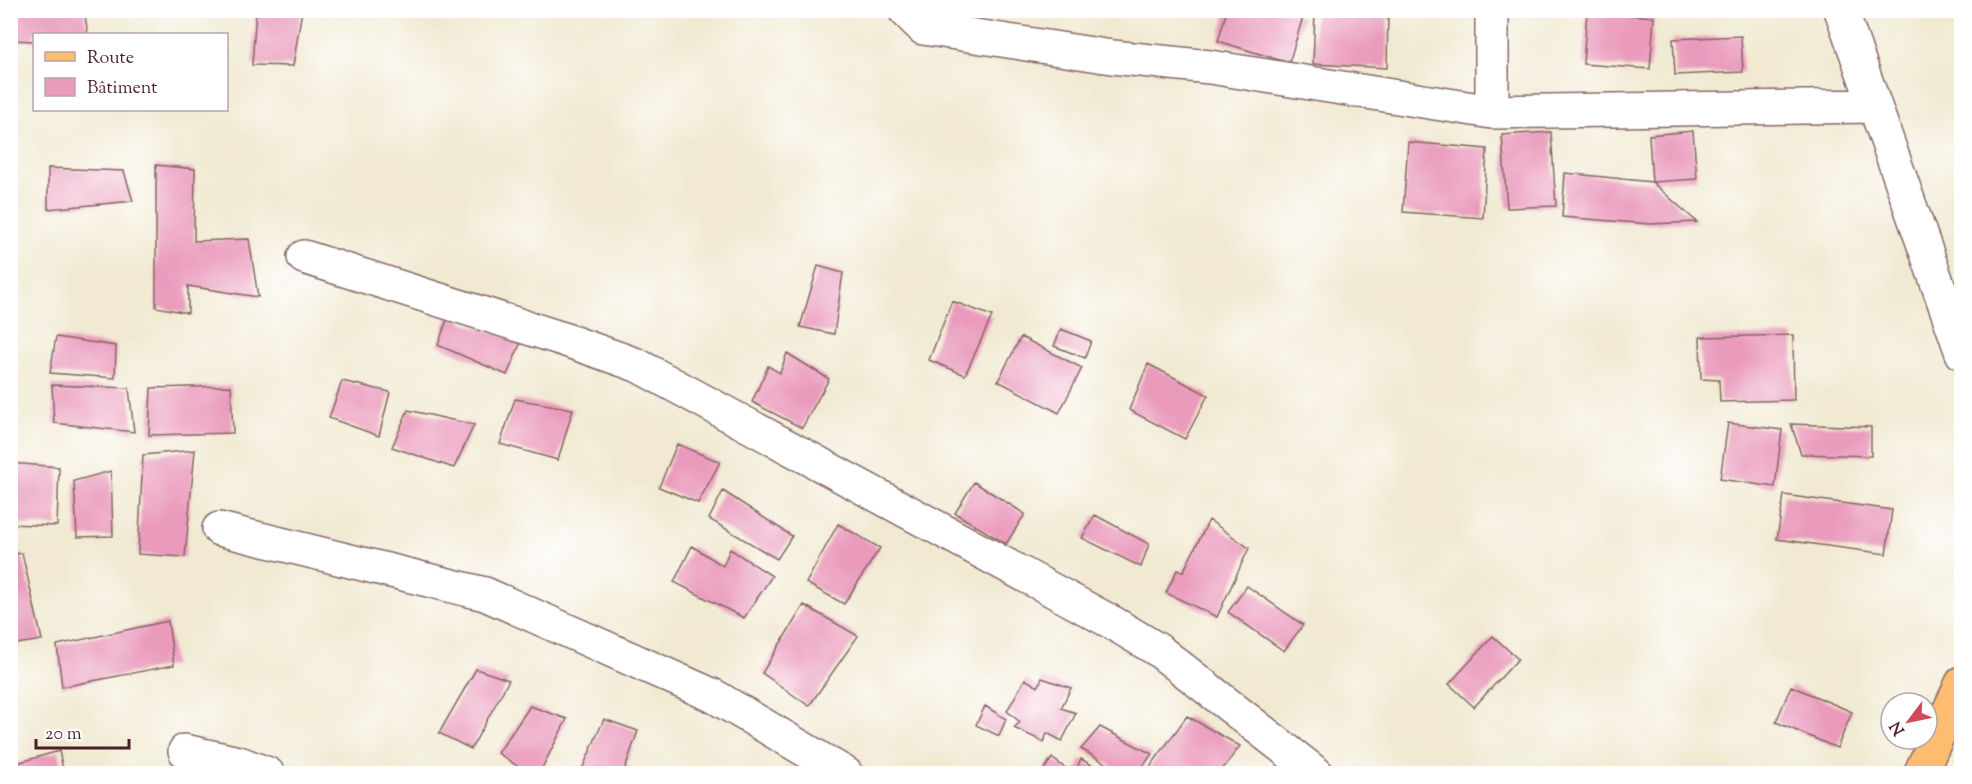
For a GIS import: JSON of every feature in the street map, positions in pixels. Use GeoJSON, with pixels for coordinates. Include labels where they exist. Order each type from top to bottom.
{"type":"FeatureCollection","features":[{"type":"Feature","properties":{"kind":"main road"},"geometry":{"type":"LineString","coordinates":[[1920,774],[1962,683]]}},
{"type":"Feature","properties":{"kind":"street"},"geometry":{"type":"LineString","coordinates":[[905,10],[923,28],[1112,57],[1210,67],[1492,112],[1874,106]]}},
{"type":"Feature","properties":{"kind":"street"},"geometry":{"type":"LineString","coordinates":[[1491,10],[1492,112]]}},
{"type":"Feature","properties":{"kind":"street"},"geometry":{"type":"LineString","coordinates":[[1841,10],[1962,353]]}},
{"type":"Feature","properties":{"kind":"street"},"geometry":{"type":"LineString","coordinates":[[304,257],[637,365],[1140,639],[1158,650],[1317,774]]}},
{"type":"Feature","properties":{"kind":"street"},"geometry":{"type":"LineString","coordinates":[[219,529],[485,594],[714,696],[846,774]]}},
{"type":"Feature","properties":{"kind":"street"},"geometry":{"type":"LineString","coordinates":[[185,751],[239,763],[268,774]]}},
{"type":"Feature","properties":{"kind":"building"},"geometry":{"type":"Polygon","coordinates":[[[10,10],[84,10],[88,33],[33,33],[33,41],[10,40],[10,10]]]}},
{"type":"Feature","properties":{"kind":"building"},"geometry":{"type":"Polygon","coordinates":[[[256,10],[302,10],[293,66],[252,65],[256,10]]]}},
{"type":"Feature","properties":{"kind":"building"},"geometry":{"type":"Polygon","coordinates":[[[1227,10],[1282,10],[1303,17],[1289,63],[1218,41],[1227,10]]]}},
{"type":"Feature","properties":{"kind":"building"},"geometry":{"type":"Polygon","coordinates":[[[1510,10],[1564,10],[1564,15],[1509,14],[1510,10]]]}},
{"type":"Feature","properties":{"kind":"building"},"geometry":{"type":"Polygon","coordinates":[[[1587,11],[1654,17],[1650,69],[1583,64],[1587,11]]]}},
{"type":"Feature","properties":{"kind":"building"},"geometry":{"type":"Polygon","coordinates":[[[1315,12],[1388,15],[1387,68],[1313,64],[1315,12]]]}},
{"type":"Feature","properties":{"kind":"building"},"geometry":{"type":"Polygon","coordinates":[[[1741,36],[1743,72],[1675,75],[1673,39],[1741,36]]]}},
{"type":"Feature","properties":{"kind":"building"},"geometry":{"type":"Polygon","coordinates":[[[1693,131],[1697,179],[1652,182],[1649,135],[1693,131]]]}},
{"type":"Feature","properties":{"kind":"building"},"geometry":{"type":"Polygon","coordinates":[[[1551,132],[1556,206],[1507,208],[1502,135],[1551,132]]]}},
{"type":"Feature","properties":{"kind":"building"},"geometry":{"type":"Polygon","coordinates":[[[1408,142],[1487,149],[1483,218],[1403,212],[1408,142]]]}},
{"type":"Feature","properties":{"kind":"building"},"geometry":{"type":"Polygon","coordinates":[[[156,165],[195,169],[194,241],[249,239],[258,297],[188,286],[188,313],[156,307],[156,165]]]}},
{"type":"Feature","properties":{"kind":"building"},"geometry":{"type":"Polygon","coordinates":[[[48,168],[124,171],[133,201],[48,209],[48,168]]]}},
{"type":"Feature","properties":{"kind":"building"},"geometry":{"type":"Polygon","coordinates":[[[1565,173],[1652,182],[1697,222],[1649,224],[1562,217],[1565,173]]]}},
{"type":"Feature","properties":{"kind":"building"},"geometry":{"type":"Polygon","coordinates":[[[818,266],[843,273],[834,334],[800,327],[818,266]]]}},
{"type":"Feature","properties":{"kind":"building"},"geometry":{"type":"Polygon","coordinates":[[[952,301],[992,316],[965,375],[929,360],[952,301]]]}},
{"type":"Feature","properties":{"kind":"building"},"geometry":{"type":"Polygon","coordinates":[[[448,317],[521,342],[507,375],[438,345],[448,317]]]}},
{"type":"Feature","properties":{"kind":"building"},"geometry":{"type":"Polygon","coordinates":[[[1061,329],[1091,341],[1085,358],[1054,346],[1061,329]]]}},
{"type":"Feature","properties":{"kind":"building"},"geometry":{"type":"Polygon","coordinates":[[[1793,335],[1794,400],[1720,402],[1719,380],[1701,379],[1700,337],[1793,335]]]}},
{"type":"Feature","properties":{"kind":"building"},"geometry":{"type":"Polygon","coordinates":[[[56,337],[116,346],[115,378],[50,373],[56,337]]]}},
{"type":"Feature","properties":{"kind":"building"},"geometry":{"type":"Polygon","coordinates":[[[1021,337],[1082,368],[1059,413],[998,381],[1021,337]]]}},
{"type":"Feature","properties":{"kind":"building"},"geometry":{"type":"Polygon","coordinates":[[[787,353],[829,379],[802,428],[752,402],[768,366],[780,373],[787,353]]]}},
{"type":"Feature","properties":{"kind":"building"},"geometry":{"type":"Polygon","coordinates":[[[1148,364],[1208,395],[1185,439],[1129,410],[1148,364]]]}},
{"type":"Feature","properties":{"kind":"building"},"geometry":{"type":"Polygon","coordinates":[[[342,381],[390,392],[379,436],[329,418],[342,381]]]}},
{"type":"Feature","properties":{"kind":"building"},"geometry":{"type":"Polygon","coordinates":[[[52,385],[129,388],[134,432],[54,423],[52,385]]]}},
{"type":"Feature","properties":{"kind":"building"},"geometry":{"type":"Polygon","coordinates":[[[231,386],[233,433],[149,435],[151,388],[231,386]]]}},
{"type":"Feature","properties":{"kind":"building"},"geometry":{"type":"Polygon","coordinates":[[[515,399],[573,409],[558,460],[500,444],[515,399]]]}},
{"type":"Feature","properties":{"kind":"building"},"geometry":{"type":"Polygon","coordinates":[[[408,410],[474,425],[454,468],[392,447],[408,410]]]}},
{"type":"Feature","properties":{"kind":"building"},"geometry":{"type":"Polygon","coordinates":[[[1728,423],[1782,430],[1775,487],[1720,479],[1728,423]]]}},
{"type":"Feature","properties":{"kind":"building"},"geometry":{"type":"Polygon","coordinates":[[[1791,424],[1871,427],[1871,456],[1801,454],[1791,424]]]}},
{"type":"Feature","properties":{"kind":"building"},"geometry":{"type":"Polygon","coordinates":[[[677,444],[720,462],[698,503],[659,487],[677,444]]]}},
{"type":"Feature","properties":{"kind":"building"},"geometry":{"type":"Polygon","coordinates":[[[195,450],[185,557],[138,554],[143,455],[195,450]]]}},
{"type":"Feature","properties":{"kind":"building"},"geometry":{"type":"Polygon","coordinates":[[[10,463],[59,467],[57,526],[10,524],[10,463]]]}},
{"type":"Feature","properties":{"kind":"building"},"geometry":{"type":"Polygon","coordinates":[[[111,471],[113,536],[77,537],[74,481],[111,471]]]}},
{"type":"Feature","properties":{"kind":"building"},"geometry":{"type":"Polygon","coordinates":[[[974,482],[1025,514],[1006,544],[955,513],[974,482]]]}},
{"type":"Feature","properties":{"kind":"building"},"geometry":{"type":"Polygon","coordinates":[[[723,491],[792,536],[777,559],[709,519],[723,491]]]}},
{"type":"Feature","properties":{"kind":"building"},"geometry":{"type":"Polygon","coordinates":[[[1784,495],[1892,510],[1886,554],[1777,539],[1784,495]]]}},
{"type":"Feature","properties":{"kind":"building"},"geometry":{"type":"Polygon","coordinates":[[[1095,515],[1149,544],[1141,567],[1082,538],[1095,515]]]}},
{"type":"Feature","properties":{"kind":"building"},"geometry":{"type":"Polygon","coordinates":[[[1209,520],[1249,548],[1217,617],[1166,593],[1177,570],[1183,572],[1209,520]]]}},
{"type":"Feature","properties":{"kind":"building"},"geometry":{"type":"Polygon","coordinates":[[[838,524],[880,548],[844,604],[806,583],[838,524]]]}},
{"type":"Feature","properties":{"kind":"building"},"geometry":{"type":"Polygon","coordinates":[[[692,546],[723,566],[730,549],[772,576],[744,618],[674,582],[692,546]]]}},
{"type":"Feature","properties":{"kind":"building"},"geometry":{"type":"Polygon","coordinates":[[[22,553],[42,640],[10,645],[10,555],[22,553]]]}},
{"type":"Feature","properties":{"kind":"building"},"geometry":{"type":"Polygon","coordinates":[[[1247,586],[1303,625],[1284,651],[1228,612],[1247,586]]]}},
{"type":"Feature","properties":{"kind":"building"},"geometry":{"type":"Polygon","coordinates":[[[804,605],[858,636],[809,706],[762,673],[804,605]]]}},
{"type":"Feature","properties":{"kind":"building"},"geometry":{"type":"Polygon","coordinates":[[[168,621],[174,665],[62,687],[57,645],[168,621]]]}},
{"type":"Feature","properties":{"kind":"building"},"geometry":{"type":"Polygon","coordinates":[[[1493,636],[1518,659],[1474,707],[1449,684],[1493,636]]]}},
{"type":"Feature","properties":{"kind":"building"},"geometry":{"type":"Polygon","coordinates":[[[476,669],[509,680],[471,749],[439,733],[476,669]]]}},
{"type":"Feature","properties":{"kind":"building"},"geometry":{"type":"Polygon","coordinates":[[[1042,678],[1071,688],[1061,708],[1076,713],[1062,741],[1047,733],[1044,742],[1014,728],[1020,722],[1007,711],[1025,679],[1038,687],[1042,678]]]}},
{"type":"Feature","properties":{"kind":"building"},"geometry":{"type":"Polygon","coordinates":[[[1791,686],[1852,712],[1837,748],[1776,722],[1791,686]]]}},
{"type":"Feature","properties":{"kind":"building"},"geometry":{"type":"Polygon","coordinates":[[[530,706],[567,719],[539,774],[529,774],[498,753],[530,706]]]}},
{"type":"Feature","properties":{"kind":"building"},"geometry":{"type":"Polygon","coordinates":[[[985,706],[1006,719],[999,736],[976,725],[985,706]]]}},
{"type":"Feature","properties":{"kind":"building"},"geometry":{"type":"Polygon","coordinates":[[[1187,716],[1240,746],[1219,774],[1145,774],[1187,716]]]}},
{"type":"Feature","properties":{"kind":"building"},"geometry":{"type":"Polygon","coordinates":[[[604,719],[638,731],[623,774],[580,774],[604,719]]]}},
{"type":"Feature","properties":{"kind":"building"},"geometry":{"type":"Polygon","coordinates":[[[1100,727],[1152,754],[1137,774],[1125,774],[1081,749],[1100,727]]]}},
{"type":"Feature","properties":{"kind":"building"},"geometry":{"type":"Polygon","coordinates":[[[59,751],[64,774],[10,774],[10,765],[59,751]]]}},
{"type":"Feature","properties":{"kind":"building"},"geometry":{"type":"Polygon","coordinates":[[[1052,758],[1073,774],[1041,774],[1052,758]]]}},
{"type":"Feature","properties":{"kind":"building"},"geometry":{"type":"Polygon","coordinates":[[[1081,759],[1107,774],[1081,774],[1076,770],[1081,759]]]}}]}
